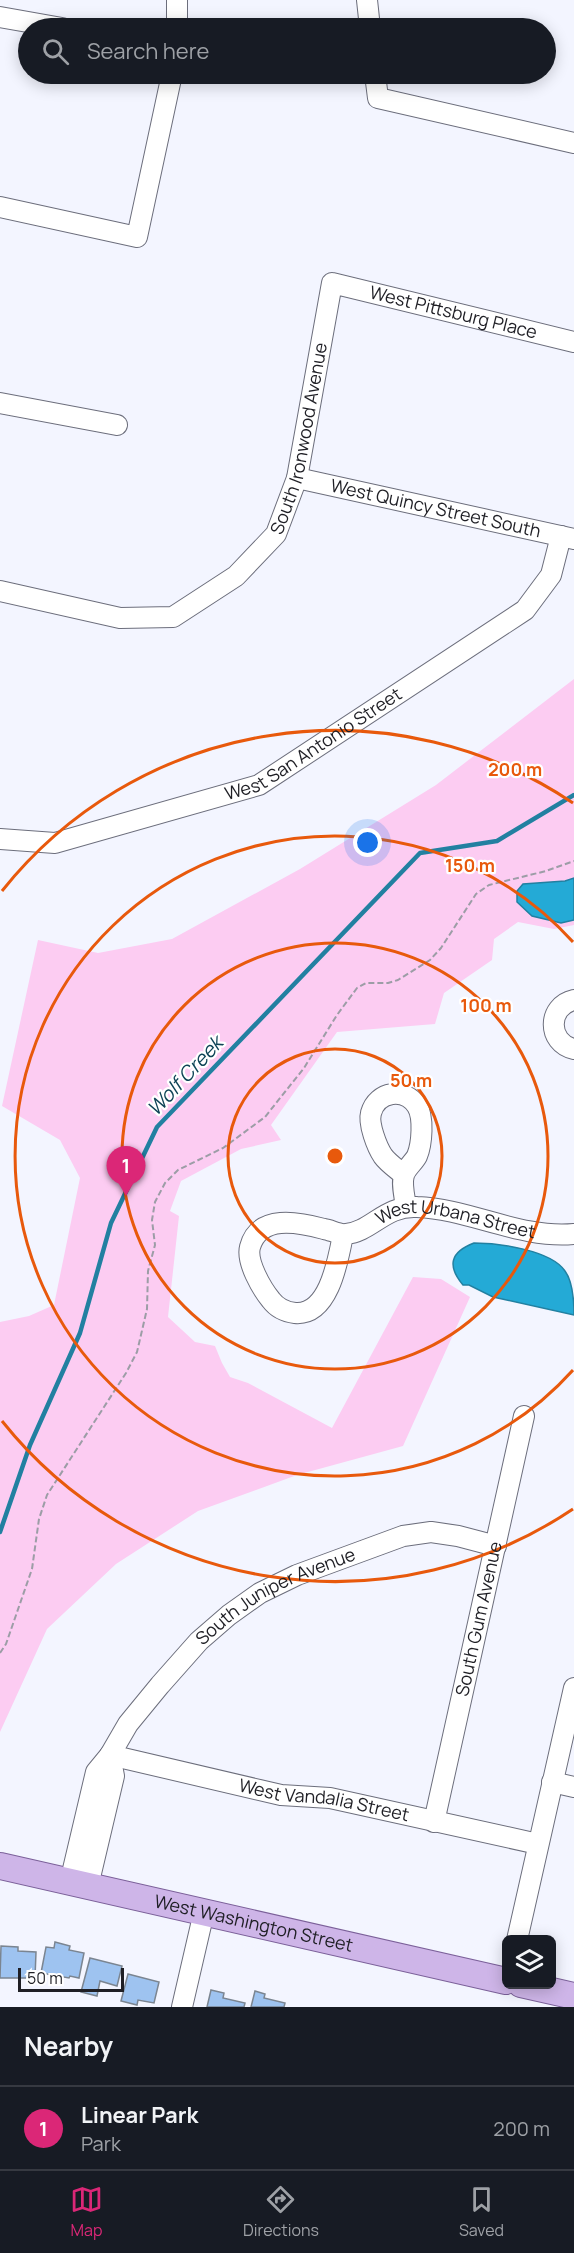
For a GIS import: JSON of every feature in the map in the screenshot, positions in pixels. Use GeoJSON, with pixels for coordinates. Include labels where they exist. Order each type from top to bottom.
{"type":"FeatureCollection","features":[{"type":"Feature","properties":{"kind":"main road","name":"West Washington Street"},"geometry":{"type":"LineString","coordinates":[[0,1866],[502,1981]]}},
{"type":"Feature","properties":{"kind":"main road"},"geometry":{"type":"LineString","coordinates":[[542,1989],[574,1996]]}},
{"type":"Feature","properties":{"kind":"street"},"geometry":{"type":"LineString","coordinates":[[177,0],[177,18]]}},
{"type":"Feature","properties":{"kind":"street"},"geometry":{"type":"LineString","coordinates":[[367,0],[369,18]]}},
{"type":"Feature","properties":{"kind":"street"},"geometry":{"type":"LineString","coordinates":[[0,17],[18,20]]}},
{"type":"Feature","properties":{"kind":"street"},"geometry":{"type":"LineString","coordinates":[[0,207],[137,237],[170,84]]}},
{"type":"Feature","properties":{"kind":"street"},"geometry":{"type":"LineString","coordinates":[[376,84],[378,98],[574,143]]}},
{"type":"Feature","properties":{"kind":"street","name":"West Pittsburg Place"},"geometry":{"type":"LineString","coordinates":[[332,283],[574,342]]}},
{"type":"Feature","properties":{"kind":"street","name":"South Ironwood Avenue"},"geometry":{"type":"LineString","coordinates":[[0,591],[120,618],[174,616],[237,576],[276,534],[297,478],[332,283]]}},
{"type":"Feature","properties":{"kind":"street"},"geometry":{"type":"LineString","coordinates":[[0,403],[117,425]]}},
{"type":"Feature","properties":{"kind":"street","name":"West Quincy Street South"},"geometry":{"type":"LineString","coordinates":[[297,478],[568,537]]}},
{"type":"Feature","properties":{"kind":"street","name":"West San Antonio Street"},"geometry":{"type":"LineString","coordinates":[[0,839],[55,843],[259,785],[525,610],[551,575],[568,537]]}},
{"type":"Feature","properties":{"kind":"street"},"geometry":{"type":"LineString","coordinates":[[574,1000],[560,1007],[553,1024],[553,1030],[560,1042],[574,1049]]}},
{"type":"Feature","properties":{"kind":"street"},"geometry":{"type":"LineString","coordinates":[[404,1175],[406,1207]]}},
{"type":"Feature","properties":{"kind":"street","name":"West Urbana Street"},"geometry":{"type":"LineString","coordinates":[[343,1235],[358,1231],[384,1215],[406,1207],[434,1209],[536,1233],[574,1234]]}},
{"type":"Feature","properties":{"kind":"street"},"geometry":{"type":"LineString","coordinates":[[278,1222],[311,1227],[343,1235],[327,1292],[310,1311],[293,1313],[278,1307],[271,1300],[250,1263],[249,1249],[256,1234],[271,1224],[278,1222]]}},
{"type":"Feature","properties":{"kind":"street","name":"South Gum Avenue"},"geometry":{"type":"LineString","coordinates":[[434,1822],[524,1416]]}},
{"type":"Feature","properties":{"kind":"street","name":"South Juniper Avenue"},"geometry":{"type":"LineString","coordinates":[[79,1884],[96,1773],[110,1755],[128,1724],[199,1641],[229,1615],[260,1593],[297,1575],[403,1536],[431,1532],[496,1546]]}},
{"type":"Feature","properties":{"kind":"street"},"geometry":{"type":"LineString","coordinates":[[518,1935],[574,1688]]}},
{"type":"Feature","properties":{"kind":"street","name":"West Vandalia Street"},"geometry":{"type":"LineString","coordinates":[[110,1755],[281,1795],[330,1798],[538,1844]]}},
{"type":"Feature","properties":{"kind":"street"},"geometry":{"type":"LineString","coordinates":[[552,1782],[574,1787]]}},
{"type":"Feature","properties":{"kind":"street"},"geometry":{"type":"LineString","coordinates":[[183,2007],[204,1912]]}},
{"type":"Feature","properties":{"kind":"path"},"geometry":{"type":"LineString","coordinates":[[0,1653],[6,1644],[32,1569],[39,1519],[47,1495],[126,1373],[137,1352],[147,1309],[148,1271],[155,1245],[153,1220],[155,1202],[165,1183],[178,1170],[222,1148],[265,1117],[298,1076],[357,988],[366,983],[388,983],[398,980],[430,960],[441,948],[476,894],[489,885],[546,871],[574,861]]}},
{"type":"Feature","properties":{"kind":"shaded area"},"geometry":{"type":"Polygon","coordinates":[[[574,679],[574,925],[554,929],[518,922],[494,939],[492,960],[444,993],[435,1024],[337,1032],[271,1125],[281,1140],[241,1149],[181,1181],[170,1211],[179,1216],[168,1317],[195,1342],[215,1346],[230,1377],[248,1383],[332,1428],[413,1277],[441,1279],[470,1297],[403,1446],[297,1475],[198,1511],[116,1564],[47,1629],[0,1732],[0,1322],[29,1316],[54,1305],[80,1178],[60,1140],[2,1106],[38,940],[98,953],[172,939],[300,869],[436,785],[574,679]]]}},
{"type":"Feature","properties":{"kind":"water"},"geometry":{"type":"Polygon","coordinates":[[[574,878],[574,920],[561,923],[532,916],[517,902],[517,891],[523,884],[565,881],[574,878]]]}},
{"type":"Feature","properties":{"kind":"water"},"geometry":{"type":"Polygon","coordinates":[[[474,1243],[523,1249],[558,1264],[570,1281],[574,1315],[493,1297],[469,1285],[463,1285],[455,1272],[454,1260],[460,1251],[474,1243]]]}},
{"type":"Feature","properties":{"kind":"building"},"geometry":{"type":"Polygon","coordinates":[[[55,1942],[70,1946],[69,1950],[84,1953],[79,1978],[41,1973],[46,1947],[54,1948],[55,1942]]]}},
{"type":"Feature","properties":{"kind":"building"},"geometry":{"type":"Polygon","coordinates":[[[1,1946],[18,1947],[18,1951],[36,1952],[35,1978],[0,1978],[1,1946]]]}},
{"type":"Feature","properties":{"kind":"building"},"geometry":{"type":"Polygon","coordinates":[[[90,1958],[122,1966],[117,1986],[100,1981],[97,1996],[81,1992],[90,1958]]]}},
{"type":"Feature","properties":{"kind":"building"},"geometry":{"type":"Polygon","coordinates":[[[128,1974],[159,1982],[154,2003],[138,2000],[137,2005],[121,2001],[128,1974]]]}},
{"type":"Feature","properties":{"kind":"building"},"geometry":{"type":"Polygon","coordinates":[[[211,1990],[224,1993],[223,1998],[245,2003],[244,2007],[207,2007],[211,1990]]]}},
{"type":"Feature","properties":{"kind":"building"},"geometry":{"type":"Polygon","coordinates":[[[255,1991],[265,1994],[264,1998],[285,2003],[284,2007],[251,2007],[255,1991]]]}},
{"type":"Feature","properties":{"kind":"waterway","name":"Wolf Creek"},"geometry":{"type":"LineString","coordinates":[[0,1532],[30,1445],[80,1333],[111,1223],[157,1127],[420,853],[497,841],[574,795]]}},
{"type":"Feature","properties":{"kind":"place","name":"Linear Park"},"geometry":{"type":"Point","coordinates":[126,1196]}}]}
